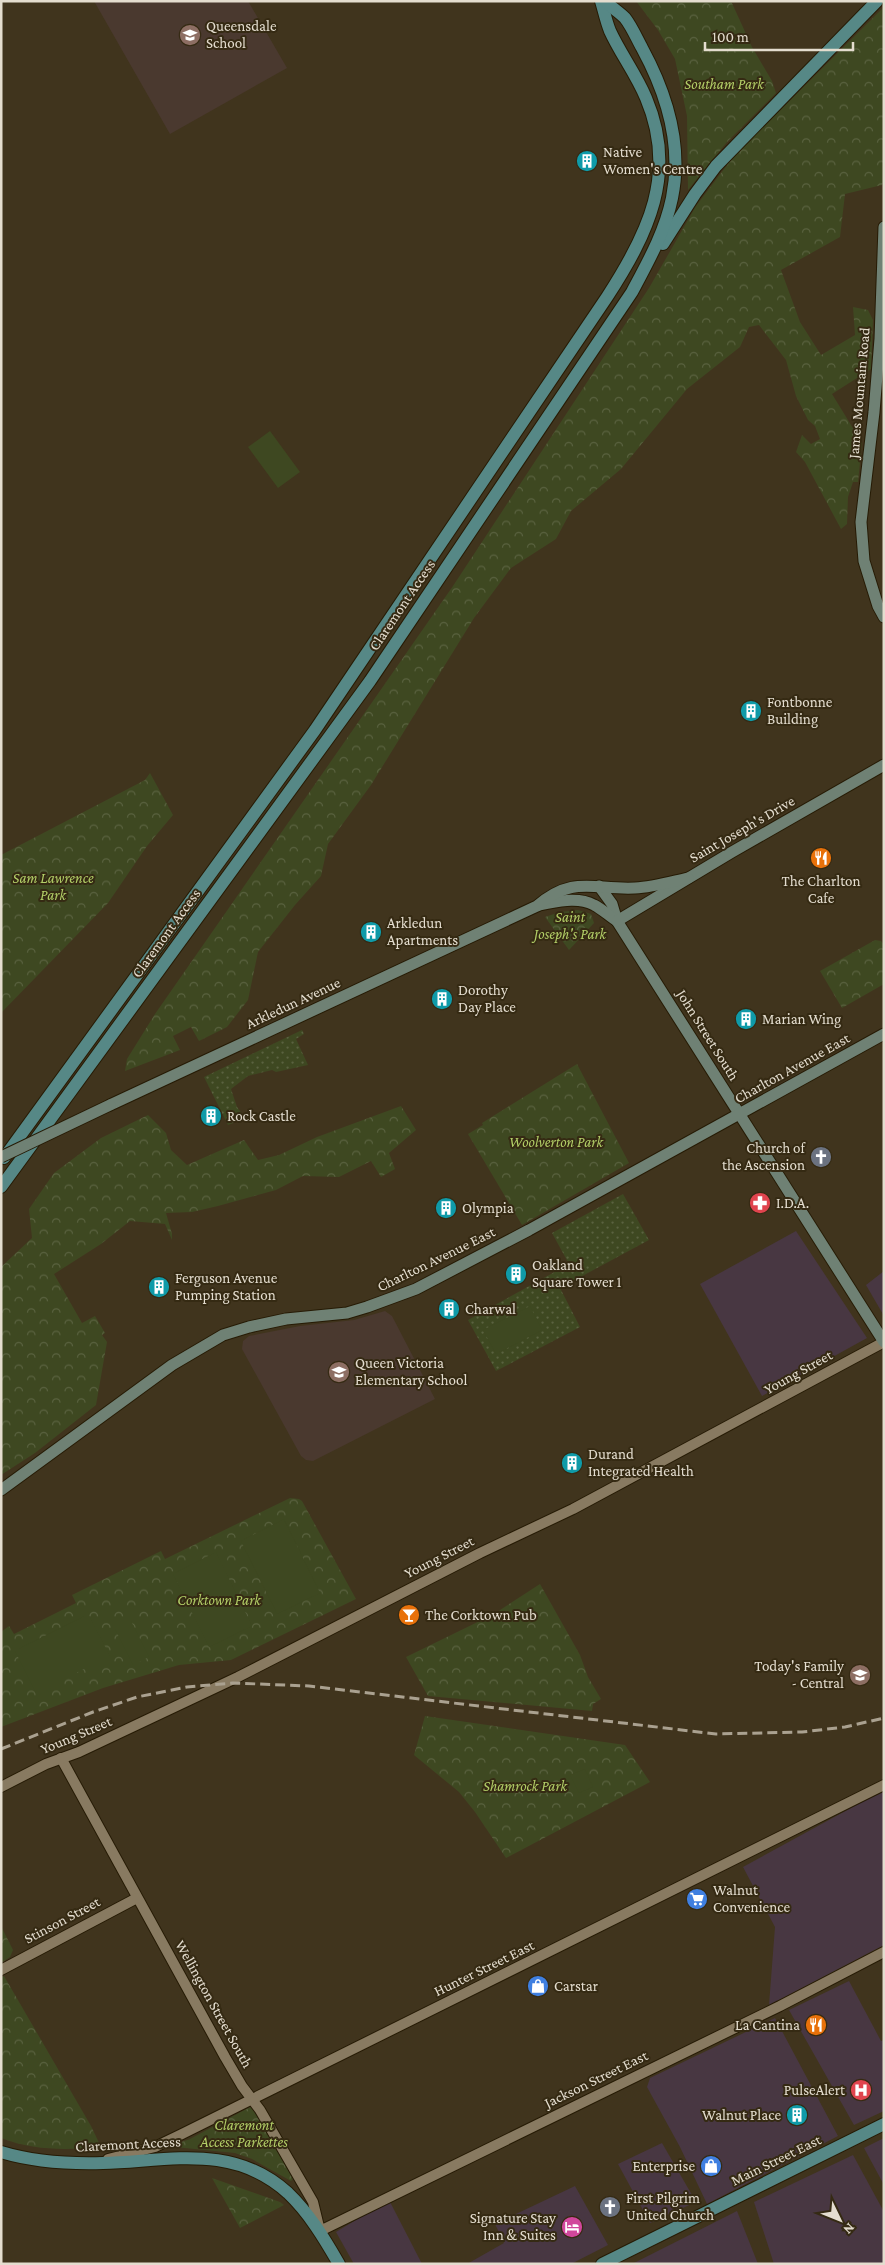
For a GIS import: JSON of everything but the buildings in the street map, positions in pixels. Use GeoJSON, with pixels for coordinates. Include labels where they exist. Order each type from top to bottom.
{"type":"FeatureCollection","features":[{"type":"Feature","properties":{"kind":"main road","name":"Claremont Access"},"geometry":{"type":"LineString","coordinates":[[1,1187],[370,681],[632,292],[661,235],[673,197],[676,162],[674,133],[665,96],[648,60],[625,19],[603,1]]}},
{"type":"Feature","properties":{"kind":"main road","name":"Claremont Access"},"geometry":{"type":"LineString","coordinates":[[1,1162],[314,730],[596,314],[625,270],[640,242],[647,227],[658,177],[659,156],[656,129],[645,96],[610,31],[603,1]]}},
{"type":"Feature","properties":{"kind":"main road"},"geometry":{"type":"LineString","coordinates":[[632,292],[687,206],[716,166],[877,1]]}},
{"type":"Feature","properties":{"kind":"main road","name":"James Mountain Road"},"geometry":{"type":"LineString","coordinates":[[884,227],[880,339],[874,412],[861,522],[864,561],[878,606],[884,617]]}},
{"type":"Feature","properties":{"kind":"main road","name":"Saint Joseph's Drive"},"geometry":{"type":"LineString","coordinates":[[617,921],[884,765]]}},
{"type":"Feature","properties":{"kind":"main road","name":"Arkledun Avenue"},"geometry":{"type":"LineString","coordinates":[[1,1157],[537,906],[551,894],[569,887],[644,888],[688,878]]}},
{"type":"Feature","properties":{"kind":"main road","name":"John Street South"},"geometry":{"type":"LineString","coordinates":[[599,886],[612,904],[617,921],[884,1342]]}},
{"type":"Feature","properties":{"kind":"main road","name":"John Street South"},"geometry":{"type":"LineString","coordinates":[[537,906],[564,901],[582,901],[594,905],[617,921]]}},
{"type":"Feature","properties":{"kind":"main road","name":"Charlton Avenue East"},"geometry":{"type":"LineString","coordinates":[[1,1490],[172,1365],[224,1335],[243,1328],[286,1319],[347,1312],[368,1307],[416,1289],[529,1230],[884,1034]]}},
{"type":"Feature","properties":{"kind":"main road","name":"Main Street East"},"geometry":{"type":"LineString","coordinates":[[602,2264],[884,2124]]}},
{"type":"Feature","properties":{"kind":"main road","name":"Claremont Access"},"geometry":{"type":"LineString","coordinates":[[1,2152],[24,2158],[58,2163],[93,2163],[195,2157],[224,2160],[273,2181],[288,2193],[320,2231]]}},
{"type":"Feature","properties":{"kind":"main road","name":"Wellington Street South"},"geometry":{"type":"LineString","coordinates":[[320,2231],[339,2264]]}},
{"type":"Feature","properties":{"kind":"street","name":"Young Street"},"geometry":{"type":"LineString","coordinates":[[1,1787],[238,1677],[453,1566],[573,1509],[884,1342]]}},
{"type":"Feature","properties":{"kind":"street","name":"Wellington Street South"},"geometry":{"type":"LineString","coordinates":[[61,1758],[229,2065],[252,2098],[312,2202],[320,2231]]}},
{"type":"Feature","properties":{"kind":"street","name":"Hunter Street East"},"geometry":{"type":"LineString","coordinates":[[93,2163],[155,2147],[884,1784]]}},
{"type":"Feature","properties":{"kind":"street","name":"Stinson Street"},"geometry":{"type":"LineString","coordinates":[[1,1970],[137,1898]]}},
{"type":"Feature","properties":{"kind":"street","name":"Jackson Street East"},"geometry":{"type":"LineString","coordinates":[[320,2231],[780,2006],[884,1952]]}},
{"type":"Feature","properties":{"kind":"shaded area","name":"Queensdale School"},"geometry":{"type":"Polygon","coordinates":[[[94,1],[248,1],[287,68],[170,134],[94,1]]]}},
{"type":"Feature","properties":{"kind":"shaded area"},"geometry":{"type":"Polygon","coordinates":[[[796,1231],[867,1338],[762,1396],[700,1284],[796,1231]]]}},
{"type":"Feature","properties":{"kind":"shaded area"},"geometry":{"type":"Polygon","coordinates":[[[884,1271],[884,1316],[866,1285],[884,1271]]]}},
{"type":"Feature","properties":{"kind":"shaded area","name":"Queen Victoria Elementary School"},"geometry":{"type":"Polygon","coordinates":[[[385,1311],[392,1316],[435,1399],[313,1461],[306,1460],[301,1456],[242,1349],[243,1341],[249,1336],[300,1326],[354,1320],[385,1311]]]}},
{"type":"Feature","properties":{"kind":"shaded area"},"geometry":{"type":"Polygon","coordinates":[[[884,1790],[884,1945],[769,2005],[775,1927],[743,1867],[884,1790]]]}},
{"type":"Feature","properties":{"kind":"shaded area"},"geometry":{"type":"Polygon","coordinates":[[[849,1981],[881,2041],[884,2040],[884,2111],[854,2125],[789,2010],[849,1981]]]}},
{"type":"Feature","properties":{"kind":"shaded area"},"geometry":{"type":"Polygon","coordinates":[[[775,2018],[838,2136],[707,2204],[680,2147],[647,2087],[650,2078],[775,2018]]]}},
{"type":"Feature","properties":{"kind":"shaded area"},"geometry":{"type":"Polygon","coordinates":[[[884,2138],[884,2185],[864,2148],[884,2138]]]}},
{"type":"Feature","properties":{"kind":"shaded area"},"geometry":{"type":"Polygon","coordinates":[[[662,2143],[696,2202],[650,2223],[618,2164],[662,2143]]]}},
{"type":"Feature","properties":{"kind":"shaded area"},"geometry":{"type":"Polygon","coordinates":[[[853,2155],[884,2212],[884,2264],[774,2264],[754,2202],[853,2155]]]}},
{"type":"Feature","properties":{"kind":"shaded area"},"geometry":{"type":"Polygon","coordinates":[[[575,2186],[608,2245],[571,2264],[467,2264],[504,2243],[495,2224],[575,2186]]]}},
{"type":"Feature","properties":{"kind":"shaded area"},"geometry":{"type":"Polygon","coordinates":[[[389,2200],[422,2264],[354,2264],[336,2232],[389,2200]]]}},
{"type":"Feature","properties":{"kind":"shaded area"},"geometry":{"type":"Polygon","coordinates":[[[737,2211],[758,2264],[632,2264],[737,2211]]]}},
{"type":"Feature","properties":{"kind":"green space","name":"Southam Park"},"geometry":{"type":"Polygon","coordinates":[[[636,1],[731,1],[752,47],[772,81],[776,93],[727,142],[688,190],[687,116],[675,59],[658,30],[636,1]]]}},
{"type":"Feature","properties":{"kind":"green space"},"geometry":{"type":"Polygon","coordinates":[[[884,7],[884,179],[882,185],[845,194],[840,237],[781,270],[800,322],[821,355],[855,335],[853,307],[868,310],[873,320],[871,369],[832,394],[862,443],[858,482],[853,482],[848,497],[847,524],[841,529],[805,462],[796,452],[802,435],[811,444],[820,439],[815,426],[808,420],[796,396],[786,360],[759,325],[749,327],[740,347],[687,389],[621,469],[571,511],[556,539],[511,568],[474,618],[371,785],[328,844],[321,876],[295,905],[258,952],[248,1000],[227,1027],[199,1041],[191,1027],[173,1036],[180,1050],[125,1071],[127,1059],[155,1014],[453,586],[649,288],[696,206],[734,156],[884,7]]]}},
{"type":"Feature","properties":{"kind":"green space"},"geometry":{"type":"Polygon","coordinates":[[[270,431],[300,472],[278,488],[248,447],[270,431]]]}},
{"type":"Feature","properties":{"kind":"green space","name":"Sam Lawrence Park"},"geometry":{"type":"Polygon","coordinates":[[[150,773],[173,815],[147,846],[108,903],[1,1013],[1,855],[145,780],[150,773]]]}},
{"type":"Feature","properties":{"kind":"green space","name":"Saint Joseph's Park"},"geometry":{"type":"Polygon","coordinates":[[[578,910],[591,914],[594,923],[569,950],[545,917],[560,912],[578,910]]]}},
{"type":"Feature","properties":{"kind":"green space"},"geometry":{"type":"Polygon","coordinates":[[[875,940],[881,941],[884,945],[884,984],[842,1008],[820,971],[875,940]]]}},
{"type":"Feature","properties":{"kind":"green space"},"geometry":{"type":"Polygon","coordinates":[[[302,1030],[304,1034],[296,1039],[308,1065],[276,1072],[272,1070],[248,1076],[231,1089],[237,1107],[245,1118],[228,1125],[204,1077],[302,1030]]]}},
{"type":"Feature","properties":{"kind":"green space","name":"Woolverton Park"},"geometry":{"type":"Polygon","coordinates":[[[577,1064],[629,1163],[522,1225],[468,1134],[483,1125],[482,1123],[577,1064]]]}},
{"type":"Feature","properties":{"kind":"green space"},"geometry":{"type":"Polygon","coordinates":[[[401,1106],[416,1130],[389,1153],[395,1169],[381,1177],[371,1161],[339,1177],[303,1176],[276,1190],[218,1206],[192,1212],[166,1213],[172,1240],[165,1224],[130,1221],[101,1244],[54,1274],[82,1323],[95,1316],[105,1333],[102,1335],[107,1342],[96,1405],[35,1453],[1,1475],[1,1267],[32,1238],[29,1209],[54,1173],[101,1138],[148,1115],[166,1133],[171,1150],[187,1165],[244,1140],[258,1160],[279,1155],[317,1137],[401,1106]]]}},
{"type":"Feature","properties":{"kind":"green space"},"geometry":{"type":"Polygon","coordinates":[[[623,1194],[649,1240],[560,1288],[580,1327],[496,1371],[468,1320],[569,1264],[552,1233],[623,1194]]]}},
{"type":"Feature","properties":{"kind":"green space"},"geometry":{"type":"Polygon","coordinates":[[[530,1306],[542,1330],[496,1354],[483,1330],[530,1306]]]}},
{"type":"Feature","properties":{"kind":"green space","name":"Corktown Park"},"geometry":{"type":"Polygon","coordinates":[[[290,1498],[302,1501],[356,1599],[231,1660],[179,1665],[103,1688],[1,1727],[1,1632],[9,1626],[14,1634],[76,1603],[72,1595],[161,1551],[165,1559],[290,1498]]]}},
{"type":"Feature","properties":{"kind":"green space"},"geometry":{"type":"Polygon","coordinates":[[[284,1519],[320,1593],[277,1614],[241,1541],[284,1519]]]}},
{"type":"Feature","properties":{"kind":"green space"},"geometry":{"type":"Polygon","coordinates":[[[216,1552],[252,1626],[209,1647],[173,1574],[216,1552]]]}},
{"type":"Feature","properties":{"kind":"green space"},"geometry":{"type":"Polygon","coordinates":[[[540,1584],[580,1655],[588,1677],[601,1699],[593,1704],[592,1711],[428,1696],[406,1657],[494,1614],[540,1584]]]}},
{"type":"Feature","properties":{"kind":"green space"},"geometry":{"type":"Polygon","coordinates":[[[88,1614],[110,1656],[36,1693],[15,1651],[88,1614]]]}},
{"type":"Feature","properties":{"kind":"green space"},"geometry":{"type":"Polygon","coordinates":[[[131,1621],[149,1657],[133,1665],[115,1629],[131,1621]]]}},
{"type":"Feature","properties":{"kind":"green space","name":"Shamrock Park"},"geometry":{"type":"Polygon","coordinates":[[[425,1716],[625,1745],[650,1782],[506,1858],[459,1792],[414,1755],[425,1716]]]}},
{"type":"Feature","properties":{"kind":"green space"},"geometry":{"type":"Polygon","coordinates":[[[585,1769],[593,1787],[579,1793],[570,1775],[585,1769]]]}},
{"type":"Feature","properties":{"kind":"green space"},"geometry":{"type":"Polygon","coordinates":[[[1,1926],[13,1950],[10,1957],[1,1963],[1,1926]]]}},
{"type":"Feature","properties":{"kind":"green space"},"geometry":{"type":"Polygon","coordinates":[[[4,1976],[91,2126],[101,2147],[76,2149],[38,2147],[1,2138],[1,1978],[4,1976]]]}},
{"type":"Feature","properties":{"kind":"green space","name":"Claremont Access Parkettes"},"geometry":{"type":"Polygon","coordinates":[[[250,2107],[254,2110],[293,2179],[291,2181],[252,2159],[235,2153],[175,2147],[176,2144],[190,2139],[250,2107]]]}},
{"type":"Feature","properties":{"kind":"green space","name":"Claremont Access Parkettes"},"geometry":{"type":"Polygon","coordinates":[[[212,2178],[280,2202],[284,2205],[240,2228],[212,2178]]]}},
{"type":"Feature","properties":{"kind":"railway"},"geometry":{"type":"LineString","coordinates":[[1,1749],[93,1712],[137,1697],[187,1687],[233,1683],[309,1686],[716,1734],[802,1732],[845,1727],[884,1718]]}},
{"type":"Feature","properties":{"kind":"place","name":"Queensdale School"},"geometry":{"type":"Point","coordinates":[190,35]}},
{"type":"Feature","properties":{"kind":"place","name":"Native Women's Centre"},"geometry":{"type":"Point","coordinates":[587,161]}},
{"type":"Feature","properties":{"kind":"place","name":"Fontbonne Building"},"geometry":{"type":"Point","coordinates":[751,711]}},
{"type":"Feature","properties":{"kind":"place","name":"The Charlton Cafe"},"geometry":{"type":"Point","coordinates":[821,858]}},
{"type":"Feature","properties":{"kind":"place","name":"Arkledun Apartments"},"geometry":{"type":"Point","coordinates":[371,932]}},
{"type":"Feature","properties":{"kind":"place","name":"Dorothy Day Place"},"geometry":{"type":"Point","coordinates":[442,999]}},
{"type":"Feature","properties":{"kind":"place","name":"Marian Wing"},"geometry":{"type":"Point","coordinates":[746,1019]}},
{"type":"Feature","properties":{"kind":"place","name":"Rock Castle"},"geometry":{"type":"Point","coordinates":[211,1116]}},
{"type":"Feature","properties":{"kind":"place","name":"Church of the Ascension"},"geometry":{"type":"Point","coordinates":[821,1157]}},
{"type":"Feature","properties":{"kind":"place","name":"I.D.A."},"geometry":{"type":"Point","coordinates":[760,1203]}},
{"type":"Feature","properties":{"kind":"place","name":"Olympia"},"geometry":{"type":"Point","coordinates":[446,1208]}},
{"type":"Feature","properties":{"kind":"place","name":"Oakland Square Tower 1"},"geometry":{"type":"Point","coordinates":[516,1274]}},
{"type":"Feature","properties":{"kind":"place","name":"Ferguson Avenue Pumping Station"},"geometry":{"type":"Point","coordinates":[159,1287]}},
{"type":"Feature","properties":{"kind":"place","name":"Charwal"},"geometry":{"type":"Point","coordinates":[449,1309]}},
{"type":"Feature","properties":{"kind":"place","name":"Queen Victoria Elementary School"},"geometry":{"type":"Point","coordinates":[339,1372]}},
{"type":"Feature","properties":{"kind":"place","name":"Durand Integrated Health"},"geometry":{"type":"Point","coordinates":[572,1463]}},
{"type":"Feature","properties":{"kind":"place","name":"The Corktown Pub"},"geometry":{"type":"Point","coordinates":[409,1615]}},
{"type":"Feature","properties":{"kind":"place","name":"Today's Family - Central"},"geometry":{"type":"Point","coordinates":[860,1675]}},
{"type":"Feature","properties":{"kind":"place","name":"Walnut Convenience"},"geometry":{"type":"Point","coordinates":[697,1899]}},
{"type":"Feature","properties":{"kind":"place","name":"Carstar"},"geometry":{"type":"Point","coordinates":[538,1986]}},
{"type":"Feature","properties":{"kind":"place","name":"La Cantina"},"geometry":{"type":"Point","coordinates":[816,2025]}},
{"type":"Feature","properties":{"kind":"place","name":"PulseAlert"},"geometry":{"type":"Point","coordinates":[861,2090]}},
{"type":"Feature","properties":{"kind":"place","name":"Walnut Place"},"geometry":{"type":"Point","coordinates":[797,2115]}},
{"type":"Feature","properties":{"kind":"place","name":"Enterprise"},"geometry":{"type":"Point","coordinates":[711,2166]}},
{"type":"Feature","properties":{"kind":"place","name":"First Pilgrim United Church"},"geometry":{"type":"Point","coordinates":[610,2207]}},
{"type":"Feature","properties":{"kind":"place","name":"Signature Stay Inn & Suites"},"geometry":{"type":"Point","coordinates":[572,2227]}}]}
